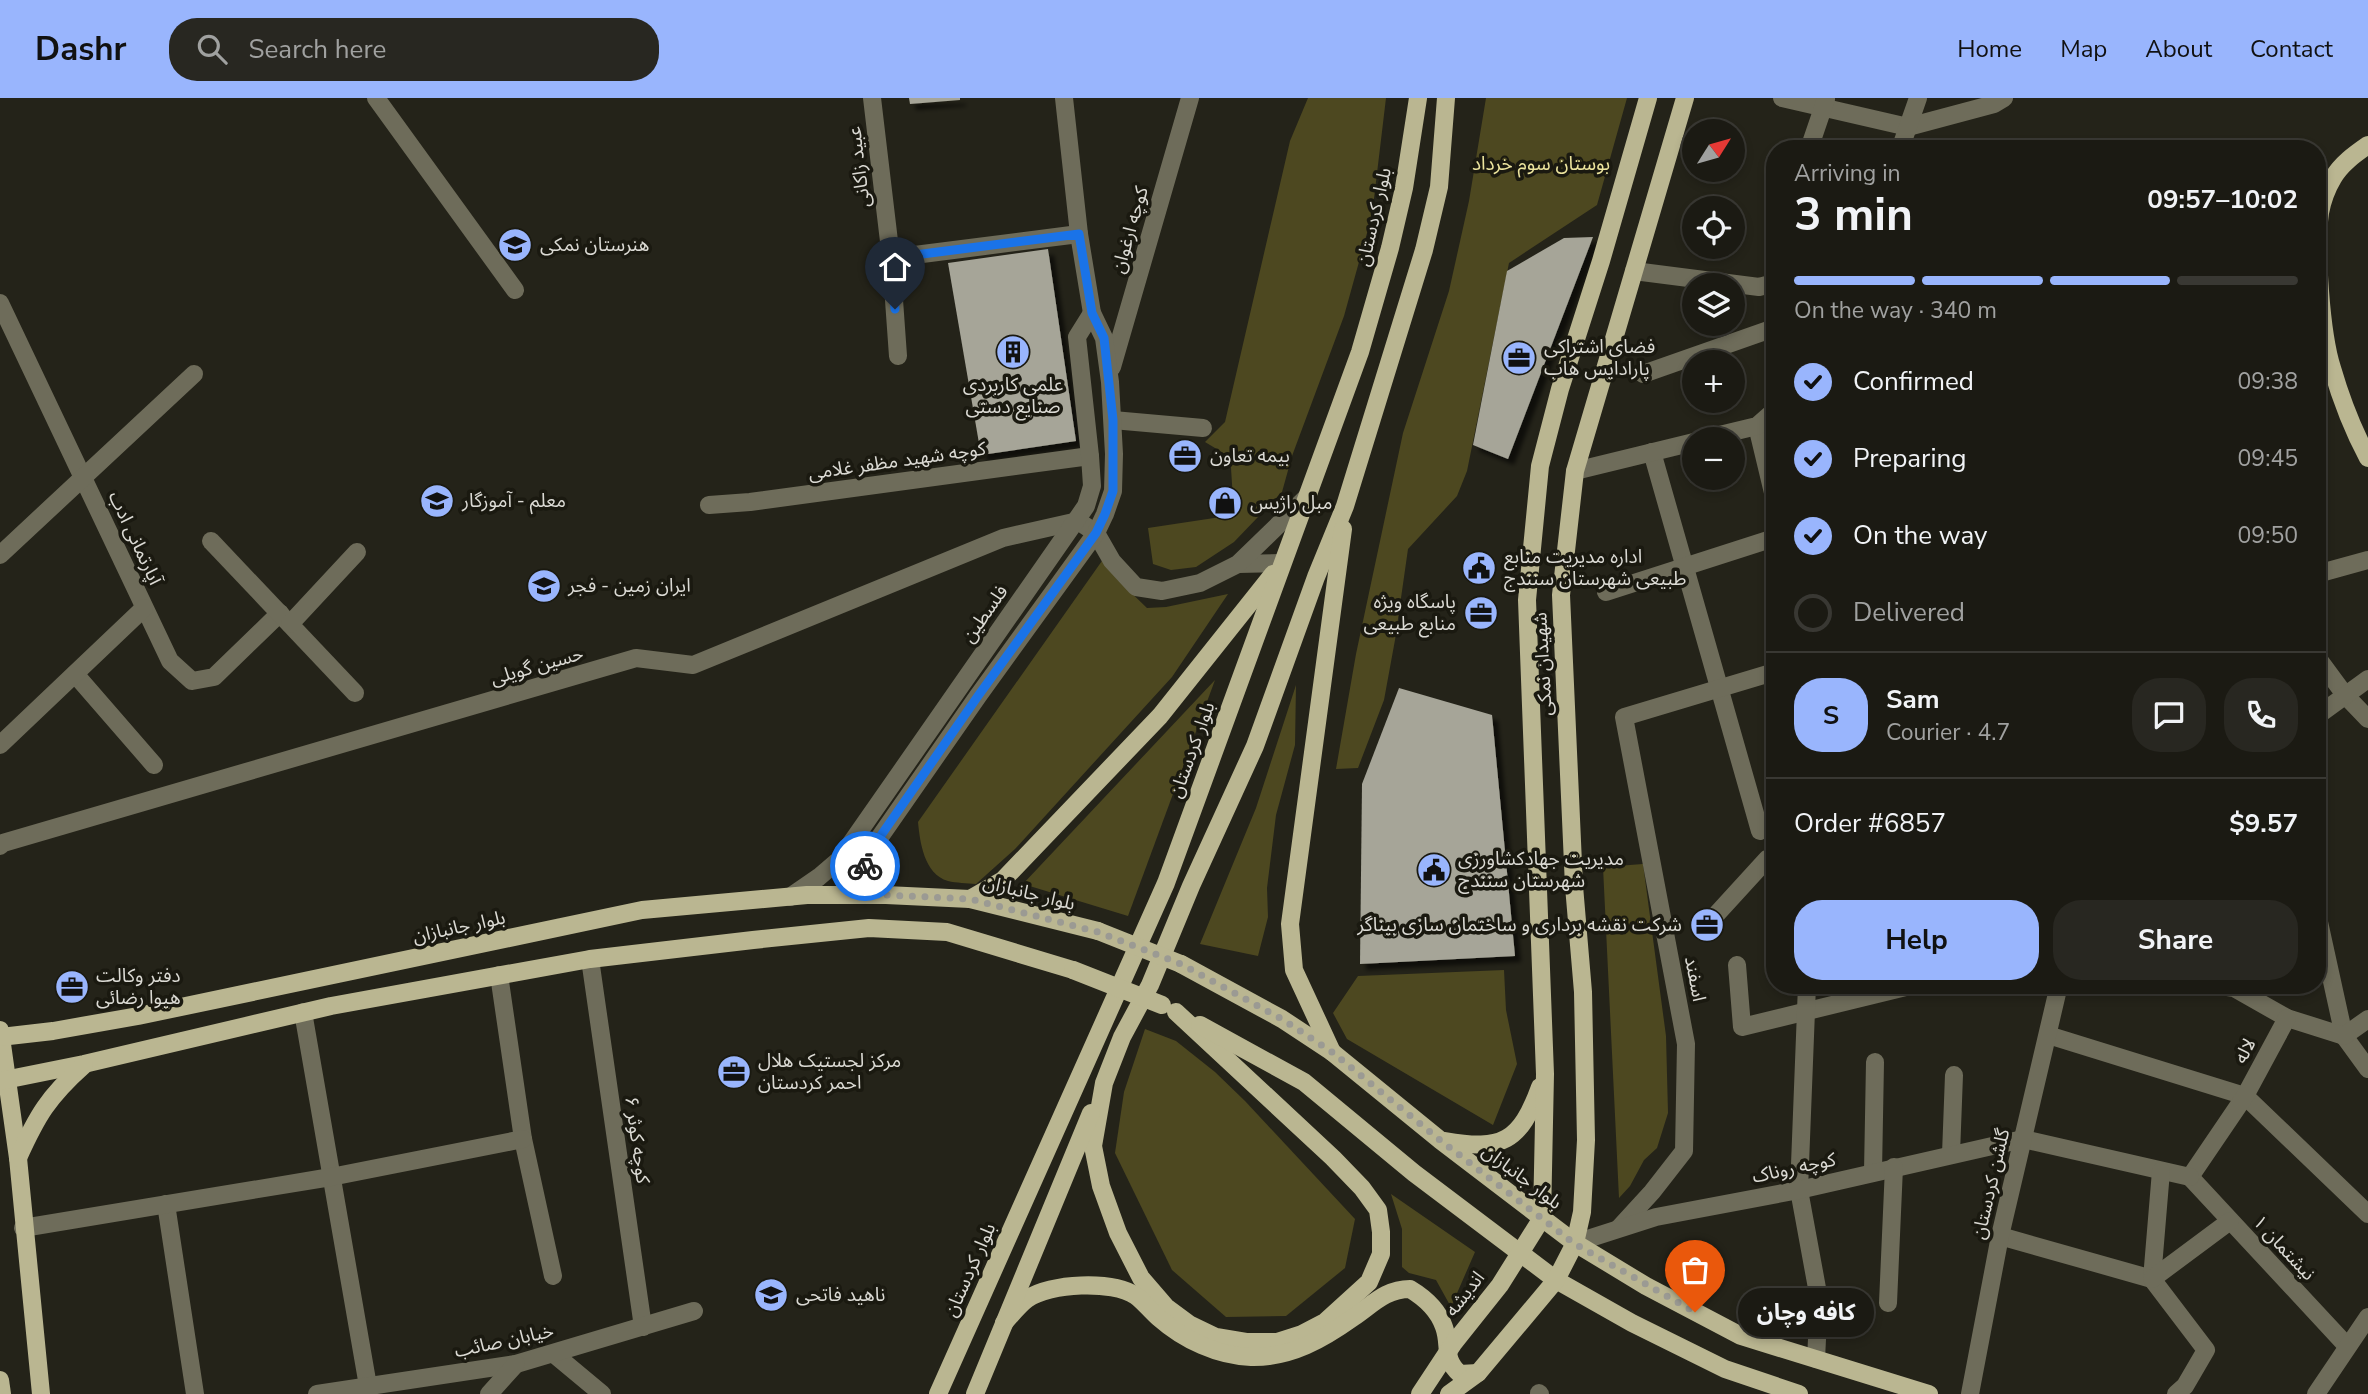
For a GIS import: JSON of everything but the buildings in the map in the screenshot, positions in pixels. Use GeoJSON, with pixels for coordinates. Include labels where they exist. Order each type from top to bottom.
{"type":"FeatureCollection","features":[{"type":"Feature","properties":{"kind":"main road","name":"بلوار کردستان"},"geometry":{"type":"LineString","coordinates":[[943,1393],[1166,883],[1282,563],[1310,494],[1360,352],[1390,247],[1404,188],[1419,98]]}},
{"type":"Feature","properties":{"kind":"main road"},"geometry":{"type":"LineString","coordinates":[[975,1394],[1122,1037],[1150,985],[1191,886],[1255,746],[1315,578],[1345,506],[1424,250],[1439,187],[1446,98]]}},
{"type":"Feature","properties":{"kind":"main road","name":"شهیدان نمکی"},"geometry":{"type":"LineString","coordinates":[[1542,1219],[1545,1074],[1527,600],[1540,466],[1560,388],[1601,261],[1648,98]]}},
{"type":"Feature","properties":{"kind":"main road","name":"شهیدان نمکی"},"geometry":{"type":"LineString","coordinates":[[1575,1244],[1582,1212],[1586,1140],[1583,1005],[1574,886],[1561,595],[1575,471],[1685,98]]}},
{"type":"Feature","properties":{"kind":"main road"},"geometry":{"type":"LineString","coordinates":[[2326,196],[2333,178],[2348,160],[2368,145]]}},
{"type":"Feature","properties":{"kind":"main road"},"geometry":{"type":"LineString","coordinates":[[2326,335],[2331,366],[2356,436],[2368,458]]}},
{"type":"Feature","properties":{"kind":"main road"},"geometry":{"type":"LineString","coordinates":[[1332,1052],[1294,970],[1290,924],[1345,506]]}},
{"type":"Feature","properties":{"kind":"main road"},"geometry":{"type":"LineString","coordinates":[[970,899],[1003,880],[1160,716],[1282,563]]}},
{"type":"Feature","properties":{"kind":"main road","name":"بلوار جانبازان"},"geometry":{"type":"LineString","coordinates":[[1,1035],[53,1031],[138,1016],[642,910],[790,897],[886,895],[970,899],[1098,932],[1181,964],[1282,1019],[1332,1052],[1575,1244],[1646,1286],[1741,1336],[1929,1394]]}},
{"type":"Feature","properties":{"kind":"main road"},"geometry":{"type":"LineString","coordinates":[[4,1080],[84,1065],[303,1012],[590,958],[869,929],[947,932],[1073,970],[1169,1008],[1304,1082],[1414,1173],[1556,1280],[1632,1323],[1725,1369],[1799,1394]]}},
{"type":"Feature","properties":{"kind":"main road"},"geometry":{"type":"LineString","coordinates":[[1104,1083],[1093,1146],[1101,1186],[1118,1233],[1141,1278],[1166,1307],[1189,1324],[1216,1337],[1246,1342],[1277,1342],[1302,1335],[1325,1322],[1369,1282],[1381,1254],[1381,1232],[1377,1210],[1362,1188],[1333,1158],[1169,1008]]}},
{"type":"Feature","properties":{"kind":"main road"},"geometry":{"type":"LineString","coordinates":[[1,1035],[4,1080],[18,1158],[41,1394]]}},
{"type":"Feature","properties":{"kind":"main road"},"geometry":{"type":"LineString","coordinates":[[18,1158],[44,1106],[84,1065]]}},
{"type":"Feature","properties":{"kind":"main road"},"geometry":{"type":"LineString","coordinates":[[1440,1140],[1472,1146],[1494,1143],[1516,1133],[1531,1114],[1545,1074]]}},
{"type":"Feature","properties":{"kind":"main road","name":"اندیشه"},"geometry":{"type":"LineString","coordinates":[[1420,1394],[1521,1254],[1542,1219]]}},
{"type":"Feature","properties":{"kind":"main road"},"geometry":{"type":"LineString","coordinates":[[1449,1394],[1478,1373],[1556,1280],[1575,1244]]}},
{"type":"Feature","properties":{"kind":"main road"},"geometry":{"type":"LineString","coordinates":[[1004,1323],[1027,1298],[1058,1288],[1100,1285],[1135,1295],[1184,1337],[1216,1351],[1251,1357],[1282,1354],[1310,1346],[1384,1294],[1410,1289],[1434,1308],[1444,1327],[1450,1366],[1460,1374],[1478,1373]]}},
{"type":"Feature","properties":{"kind":"main road"},"geometry":{"type":"LineString","coordinates":[[0,1380],[2,1394]]}},
{"type":"Feature","properties":{"kind":"street"},"geometry":{"type":"LineString","coordinates":[[376,98],[515,290]]}},
{"type":"Feature","properties":{"kind":"street","name":"عبید زاکانی"},"geometry":{"type":"LineString","coordinates":[[872,98],[891,258],[898,356]]}},
{"type":"Feature","properties":{"kind":"street"},"geometry":{"type":"LineString","coordinates":[[886,895],[868,876],[864,864],[875,844],[1096,533],[1113,491],[1110,374],[1104,338],[1092,313],[1079,234],[1064,98]]}},
{"type":"Feature","properties":{"kind":"street","name":"کوچه ارغوان"},"geometry":{"type":"LineString","coordinates":[[1110,374],[1191,98]]}},
{"type":"Feature","properties":{"kind":"street"},"geometry":{"type":"LineString","coordinates":[[1782,98],[1825,103],[1908,127],[1994,104],[2004,98]]}},
{"type":"Feature","properties":{"kind":"street"},"geometry":{"type":"LineString","coordinates":[[1903,140],[1918,98]]}},
{"type":"Feature","properties":{"kind":"street"},"geometry":{"type":"LineString","coordinates":[[1813,140],[1825,103]]}},
{"type":"Feature","properties":{"kind":"street"},"geometry":{"type":"LineString","coordinates":[[891,258],[1079,234]]}},
{"type":"Feature","properties":{"kind":"street"},"geometry":{"type":"LineString","coordinates":[[1634,271],[1759,287],[1766,285]]}},
{"type":"Feature","properties":{"kind":"street","name":"آپارتمانی ادب"},"geometry":{"type":"LineString","coordinates":[[0,303],[170,661],[192,681],[214,677],[285,619]]}},
{"type":"Feature","properties":{"kind":"street","name":"فلسطین"},"geometry":{"type":"LineString","coordinates":[[790,897],[839,859],[1086,506],[1092,486],[1077,337],[1092,313]]}},
{"type":"Feature","properties":{"kind":"street"},"geometry":{"type":"LineString","coordinates":[[1643,374],[1766,331]]}},
{"type":"Feature","properties":{"kind":"street"},"geometry":{"type":"LineString","coordinates":[[0,555],[194,374]]}},
{"type":"Feature","properties":{"kind":"street"},"geometry":{"type":"LineString","coordinates":[[1745,429],[1757,426],[1766,418]]}},
{"type":"Feature","properties":{"kind":"street"},"geometry":{"type":"LineString","coordinates":[[1113,420],[1203,428]]}},
{"type":"Feature","properties":{"kind":"street"},"geometry":{"type":"LineString","coordinates":[[1757,426],[1766,464]]}},
{"type":"Feature","properties":{"kind":"street"},"geometry":{"type":"LineString","coordinates":[[1575,471],[1682,445]]}},
{"type":"Feature","properties":{"kind":"street"},"geometry":{"type":"LineString","coordinates":[[1652,452],[1759,831]]}},
{"type":"Feature","properties":{"kind":"street","name":"کوچه شهید مظفر غلامی"},"geometry":{"type":"LineString","coordinates":[[709,505],[750,502],[1090,456]]}},
{"type":"Feature","properties":{"kind":"street"},"geometry":{"type":"LineString","coordinates":[[1078,521],[1096,533],[1112,561],[1136,587],[1162,591],[1200,583],[1238,564],[1310,494]]}},
{"type":"Feature","properties":{"kind":"street","name":"حسین گویلی"},"geometry":{"type":"LineString","coordinates":[[0,846],[15,839],[636,658],[693,665],[1003,538],[1078,521]]}},
{"type":"Feature","properties":{"kind":"street"},"geometry":{"type":"LineString","coordinates":[[211,541],[355,693]]}},
{"type":"Feature","properties":{"kind":"street"},"geometry":{"type":"LineString","coordinates":[[1606,592],[1766,541]]}},
{"type":"Feature","properties":{"kind":"street"},"geometry":{"type":"LineString","coordinates":[[285,619],[357,552]]}},
{"type":"Feature","properties":{"kind":"street"},"geometry":{"type":"LineString","coordinates":[[2326,572],[2368,560]]}},
{"type":"Feature","properties":{"kind":"street"},"geometry":{"type":"LineString","coordinates":[[1238,564],[1282,563]]}},
{"type":"Feature","properties":{"kind":"street"},"geometry":{"type":"LineString","coordinates":[[0,745],[144,608]]}},
{"type":"Feature","properties":{"kind":"street"},"geometry":{"type":"LineString","coordinates":[[2326,669],[2368,719]]}},
{"type":"Feature","properties":{"kind":"street"},"geometry":{"type":"LineString","coordinates":[[75,674],[154,765]]}},
{"type":"Feature","properties":{"kind":"street"},"geometry":{"type":"LineString","coordinates":[[1718,689],[1766,674]]}},
{"type":"Feature","properties":{"kind":"street"},"geometry":{"type":"LineString","coordinates":[[2326,709],[2368,679]]}},
{"type":"Feature","properties":{"kind":"street","name":"اسفند"},"geometry":{"type":"LineString","coordinates":[[1619,1228],[1684,1151],[1686,1044],[1624,717],[1718,689]]}},
{"type":"Feature","properties":{"kind":"street"},"geometry":{"type":"LineString","coordinates":[[1714,918],[1766,860]]}},
{"type":"Feature","properties":{"kind":"street"},"geometry":{"type":"LineString","coordinates":[[2326,954],[2344,1037],[2368,1069]]}},
{"type":"Feature","properties":{"kind":"street","name":"کوچه کوثر ۶"},"geometry":{"type":"LineString","coordinates":[[590,958],[643,1326]]}},
{"type":"Feature","properties":{"kind":"street"},"geometry":{"type":"LineString","coordinates":[[1737,965],[1742,1027],[1878,994]]}},
{"type":"Feature","properties":{"kind":"street"},"geometry":{"type":"LineString","coordinates":[[499,975],[523,1139],[553,1276]]}},
{"type":"Feature","properties":{"kind":"street"},"geometry":{"type":"LineString","coordinates":[[1807,994],[1799,1191],[1819,1299],[1816,1359]]}},
{"type":"Feature","properties":{"kind":"street","name":"گلشن کردستان"},"geometry":{"type":"LineString","coordinates":[[1970,1394],[2000,1236],[2057,994]]}},
{"type":"Feature","properties":{"kind":"street"},"geometry":{"type":"LineString","coordinates":[[2243,994],[2287,1018],[2344,1037]]}},
{"type":"Feature","properties":{"kind":"street"},"geometry":{"type":"LineString","coordinates":[[303,1012],[368,1386]]}},
{"type":"Feature","properties":{"kind":"street","name":"لاله"},"geometry":{"type":"LineString","coordinates":[[2190,1177],[2245,1096],[2287,1018]]}},
{"type":"Feature","properties":{"kind":"street"},"geometry":{"type":"LineString","coordinates":[[2344,1037],[2368,1019]]}},
{"type":"Feature","properties":{"kind":"street"},"geometry":{"type":"LineString","coordinates":[[2048,1035],[2245,1096],[2368,1214]]}},
{"type":"Feature","properties":{"kind":"street"},"geometry":{"type":"LineString","coordinates":[[1873,1172],[1875,1062]]}},
{"type":"Feature","properties":{"kind":"street"},"geometry":{"type":"LineString","coordinates":[[1951,1154],[1954,1075]]}},
{"type":"Feature","properties":{"kind":"street"},"geometry":{"type":"LineString","coordinates":[[23,1228],[331,1177],[523,1139]]}},
{"type":"Feature","properties":{"kind":"street"},"geometry":{"type":"LineString","coordinates":[[2022,1139],[2190,1177]]}},
{"type":"Feature","properties":{"kind":"street","name":"کوچه روناک"},"geometry":{"type":"LineString","coordinates":[[1575,1244],[1656,1217],[1799,1191],[2022,1139]]}},
{"type":"Feature","properties":{"kind":"street"},"geometry":{"type":"LineString","coordinates":[[1888,1303],[1894,1167]]}},
{"type":"Feature","properties":{"kind":"street"},"geometry":{"type":"LineString","coordinates":[[2152,1279],[2161,1171]]}},
{"type":"Feature","properties":{"kind":"street","name":"نیشتمان ۱"},"geometry":{"type":"LineString","coordinates":[[2190,1177],[2347,1346]]}},
{"type":"Feature","properties":{"kind":"street"},"geometry":{"type":"LineString","coordinates":[[166,1204],[195,1394]]}},
{"type":"Feature","properties":{"kind":"street"},"geometry":{"type":"LineString","coordinates":[[2152,1279],[2230,1221]]}},
{"type":"Feature","properties":{"kind":"street"},"geometry":{"type":"LineString","coordinates":[[2000,1236],[2152,1279],[2206,1350],[2185,1386],[2176,1394]]}},
{"type":"Feature","properties":{"kind":"street","name":"خیابان صائب"},"geometry":{"type":"LineString","coordinates":[[317,1394],[516,1364],[694,1311]]}},
{"type":"Feature","properties":{"kind":"street"},"geometry":{"type":"LineString","coordinates":[[2316,1394],[2347,1346],[2365,1328]]}},
{"type":"Feature","properties":{"kind":"street"},"geometry":{"type":"LineString","coordinates":[[554,1354],[603,1394]]}},
{"type":"Feature","properties":{"kind":"street"},"geometry":{"type":"LineString","coordinates":[[489,1394],[516,1364]]}},
{"type":"Feature","properties":{"kind":"green space"},"geometry":{"type":"Polygon","coordinates":[[[1308,98],[1386,98],[1372,215],[1344,316],[1292,456],[1282,492],[1234,542],[1196,567],[1171,570],[1153,564],[1148,528],[1234,515],[1231,468],[1225,454],[1205,442],[1225,422],[1290,141],[1308,98]]]}},
{"type":"Feature","properties":{"kind":"green space","name":"بوستان سوم خرداد"},"geometry":{"type":"Polygon","coordinates":[[[1486,98],[1627,98],[1597,205],[1509,263],[1467,471],[1457,496],[1408,549],[1384,700],[1358,768],[1336,769],[1356,654],[1403,433],[1449,291],[1469,201],[1486,98]]]}},
{"type":"Feature","properties":{"kind":"green space"},"geometry":{"type":"Polygon","coordinates":[[[1104,558],[1119,581],[1147,608],[1166,607],[1228,594],[1172,677],[1015,849],[976,884],[951,882],[940,877],[928,865],[918,822],[1104,558]]]}},
{"type":"Feature","properties":{"kind":"green space"},"geometry":{"type":"Polygon","coordinates":[[[1215,680],[1128,916],[1023,884],[1215,680]]]}},
{"type":"Feature","properties":{"kind":"green space"},"geometry":{"type":"Polygon","coordinates":[[[1296,685],[1295,745],[1276,815],[1267,888],[1268,917],[1258,956],[1200,944],[1256,808],[1296,685]]]}},
{"type":"Feature","properties":{"kind":"green space"},"geometry":{"type":"Polygon","coordinates":[[[1643,864],[1666,1036],[1668,1113],[1657,1148],[1644,1160],[1630,1186],[1619,1198],[1603,867],[1643,864]]]}},
{"type":"Feature","properties":{"kind":"green space"},"geometry":{"type":"Polygon","coordinates":[[[1504,970],[1506,1010],[1517,1064],[1493,1125],[1347,1039],[1333,1013],[1358,976],[1504,970]]]}},
{"type":"Feature","properties":{"kind":"green space"},"geometry":{"type":"Polygon","coordinates":[[[1145,1029],[1176,1041],[1215,1072],[1355,1219],[1345,1268],[1286,1316],[1226,1317],[1172,1270],[1115,1153],[1124,1092],[1145,1029]]]}},
{"type":"Feature","properties":{"kind":"green space"},"geometry":{"type":"Polygon","coordinates":[[[1391,1194],[1475,1252],[1451,1307],[1436,1280],[1409,1273],[1402,1267],[1402,1229],[1391,1194]]]}},
{"type":"Feature","properties":{"kind":"way so far"},"geometry":{"type":"LineString","coordinates":[[865,866],[868,876],[886,895],[970,899],[1098,932],[1181,964],[1282,1019],[1332,1052],[1575,1244],[1695,1312]]}},
{"type":"Feature","properties":{"kind":"place","name":"هنرستان نمکی"},"geometry":{"type":"Point","coordinates":[515,245]}},
{"type":"Feature","properties":{"kind":"place","name":"علمی کاربردی صنایع دستی"},"geometry":{"type":"Point","coordinates":[1013,352]}},
{"type":"Feature","properties":{"kind":"place","name":"فضای اشتراکی پارادایس هاب"},"geometry":{"type":"Point","coordinates":[1519,358]}},
{"type":"Feature","properties":{"kind":"place","name":"بیمه تعاون"},"geometry":{"type":"Point","coordinates":[1185,456]}},
{"type":"Feature","properties":{"kind":"place","name":"معلم - آموزگار"},"geometry":{"type":"Point","coordinates":[437,501]}},
{"type":"Feature","properties":{"kind":"place","name":"مبل راژیس"},"geometry":{"type":"Point","coordinates":[1225,503]}},
{"type":"Feature","properties":{"kind":"place","name":"اداره مدیریت منابع طبیعی شهرستان سنندج"},"geometry":{"type":"Point","coordinates":[1479,568]}},
{"type":"Feature","properties":{"kind":"place","name":"ایران زمین - فجر"},"geometry":{"type":"Point","coordinates":[544,586]}},
{"type":"Feature","properties":{"kind":"place","name":"پاسگاه ویژه منابع طبیعی"},"geometry":{"type":"Point","coordinates":[1481,613]}},
{"type":"Feature","properties":{"kind":"place","name":"مدیریت جهادکشاورزی شهرستان سنندج"},"geometry":{"type":"Point","coordinates":[1434,870]}},
{"type":"Feature","properties":{"kind":"place","name":"شرکت نقشه برداری و ساختمان سازی بیناگر"},"geometry":{"type":"Point","coordinates":[1707,925]}},
{"type":"Feature","properties":{"kind":"place","name":"دفتر وکالت هیوا رضائی"},"geometry":{"type":"Point","coordinates":[72,987]}},
{"type":"Feature","properties":{"kind":"place","name":"مرکز لجستیک هلال احمر کردستان"},"geometry":{"type":"Point","coordinates":[734,1072]}},
{"type":"Feature","properties":{"kind":"place","name":"ناهید فاتحی"},"geometry":{"type":"Point","coordinates":[771,1295]}},
{"type":"Feature","properties":{"kind":"place","name":"کافه وچان"},"geometry":{"type":"Point","coordinates":[1695,1312]}},
{"type":"Feature","properties":{"kind":"route"},"geometry":{"type":"LineString","coordinates":[[865,866],[875,844],[963,717],[1096,533],[1113,491],[1110,374],[1104,338],[1092,313],[1079,234],[891,258],[895,309]]}}]}
